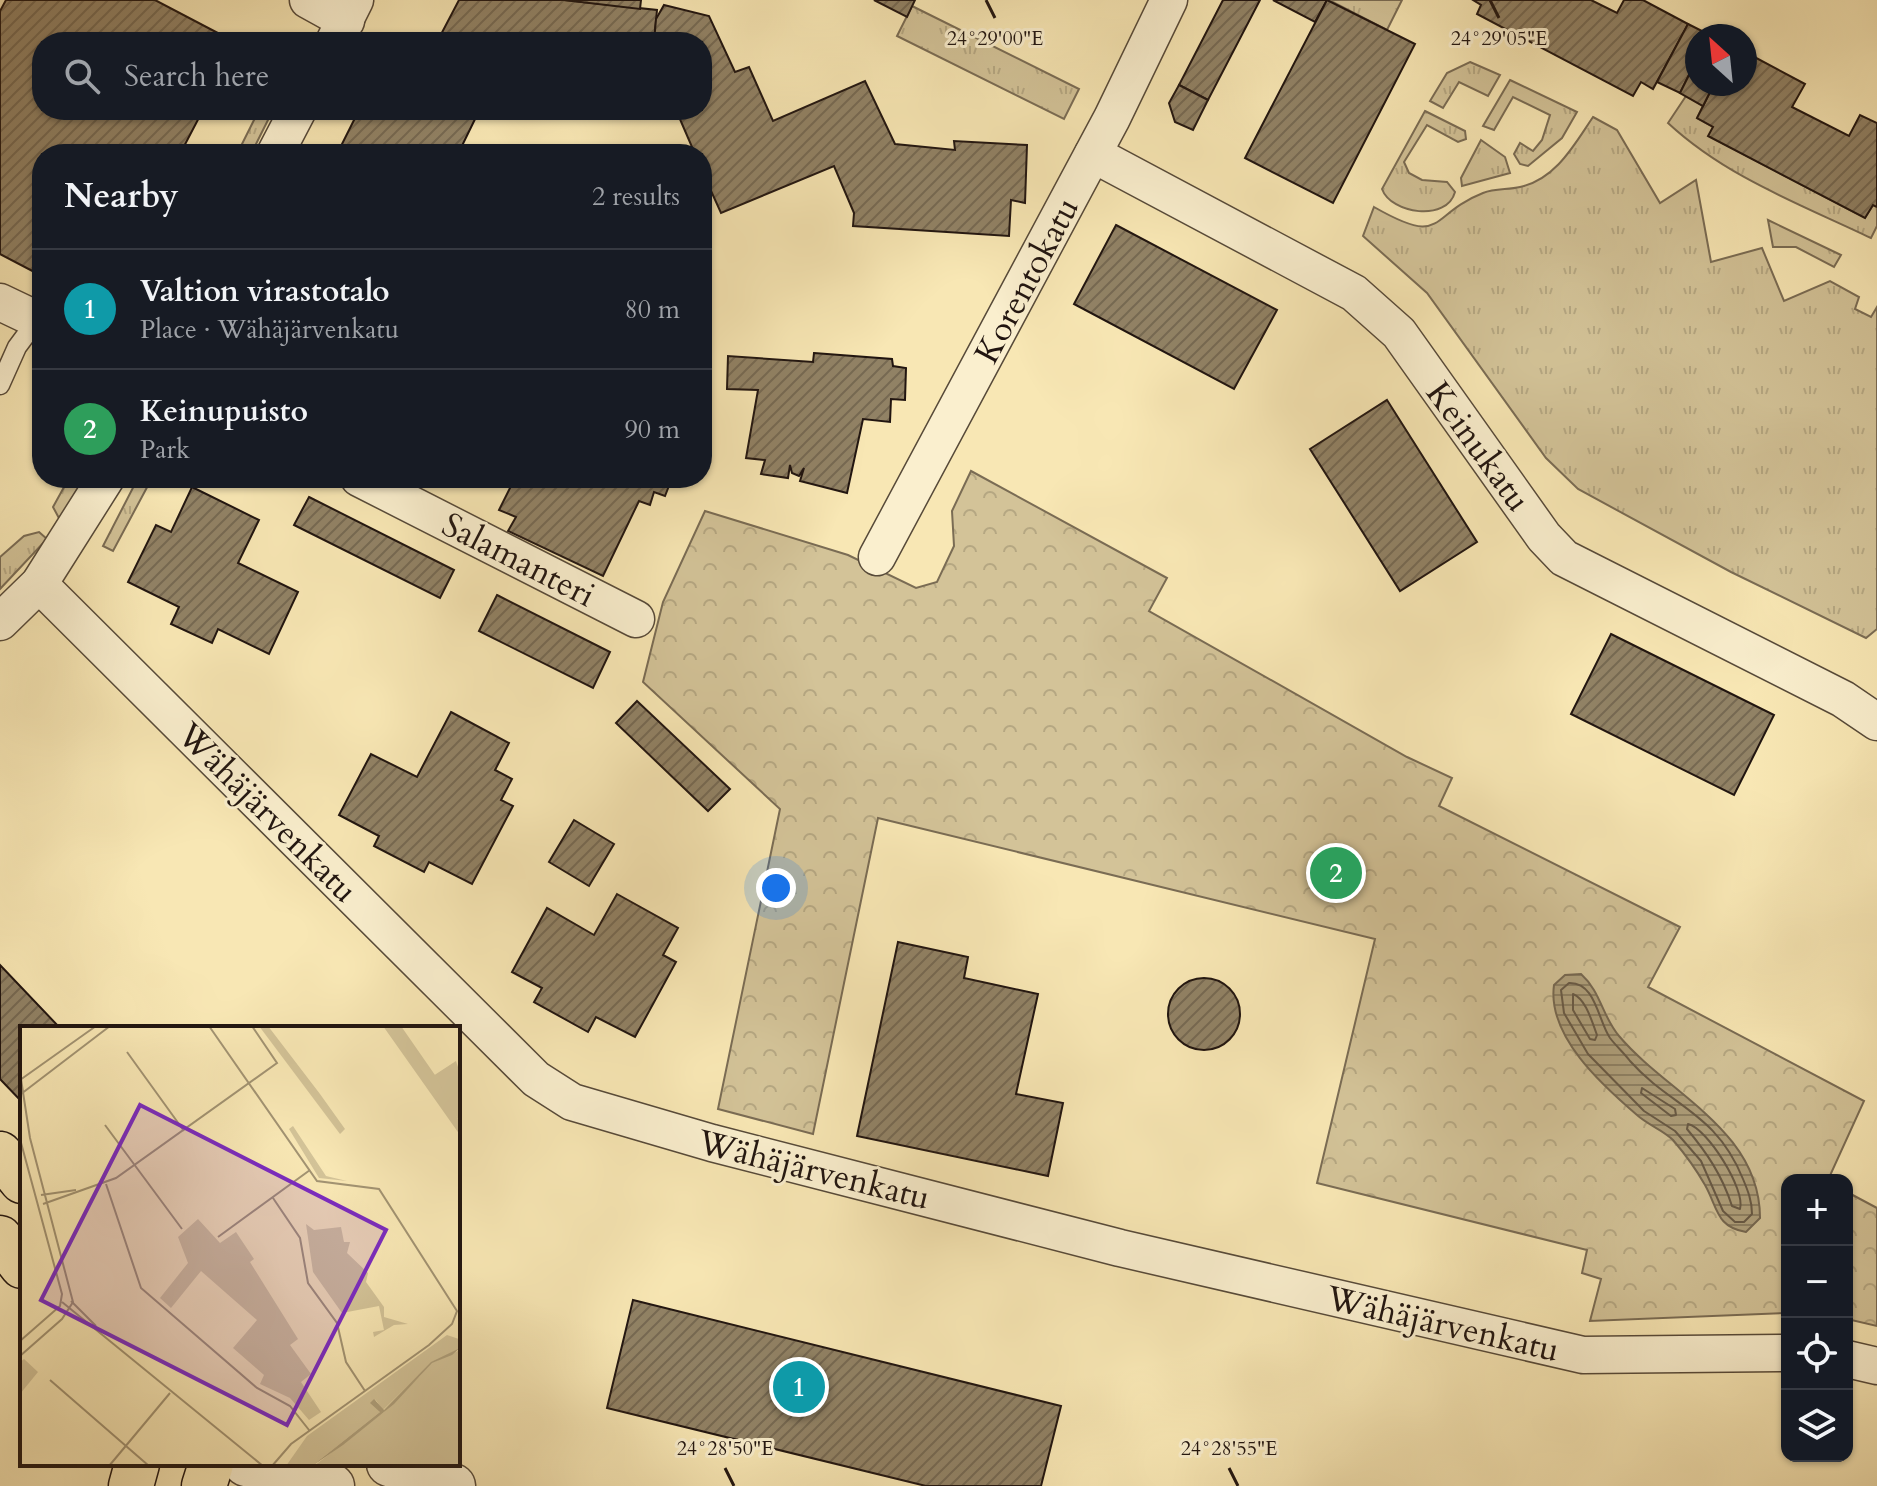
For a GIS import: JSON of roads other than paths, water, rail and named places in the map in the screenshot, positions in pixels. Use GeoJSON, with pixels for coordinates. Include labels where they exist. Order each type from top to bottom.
{"type":"FeatureCollection","features":[{"type":"Feature","properties":{"kind":"main road"},"geometry":{"type":"LineString","coordinates":[[0,1154],[20,1179]]}},
{"type":"Feature","properties":{"kind":"main road"},"geometry":{"type":"LineString","coordinates":[[0,1238],[20,1263]]}},
{"type":"Feature","properties":{"kind":"main road"},"geometry":{"type":"LineString","coordinates":[[131,1486],[136,1466]]}},
{"type":"Feature","properties":{"kind":"main road"},"geometry":{"type":"LineString","coordinates":[[204,1486],[210,1466]]}},
{"type":"Feature","properties":{"kind":"street"},"geometry":{"type":"LineString","coordinates":[[308,0],[345,21]]}},
{"type":"Feature","properties":{"kind":"street","name":"Korentokatu"},"geometry":{"type":"LineString","coordinates":[[877,557],[1093,154],[1169,0]]}},
{"type":"Feature","properties":{"kind":"street"},"geometry":{"type":"LineString","coordinates":[[280,144],[293,120]]}},
{"type":"Feature","properties":{"kind":"street","name":"Keinukatu"},"geometry":{"type":"LineString","coordinates":[[1093,154],[1341,286],[1378,311],[1399,333],[1544,537],[1564,558],[1843,699],[1877,722]]}},
{"type":"Feature","properties":{"kind":"street"},"geometry":{"type":"LineString","coordinates":[[0,302],[32,318]]}},
{"type":"Feature","properties":{"kind":"street"},"geometry":{"type":"LineString","coordinates":[[0,622],[39,584],[100,488]]}},
{"type":"Feature","properties":{"kind":"street","name":"Salamanteri"},"geometry":{"type":"LineString","coordinates":[[379,488],[636,619]]}},
{"type":"Feature","properties":{"kind":"street","name":"Wähäjärvenkatu"},"geometry":{"type":"LineString","coordinates":[[39,584],[536,1079],[572,1102],[712,1143],[1106,1244],[1583,1355],[1781,1353]]}},
{"type":"Feature","properties":{"kind":"street"},"geometry":{"type":"LineString","coordinates":[[1853,1360],[1877,1366]]}},
{"type":"Feature","properties":{"kind":"street"},"geometry":{"type":"LineString","coordinates":[[254,1466],[332,1486]]}},
{"type":"Feature","properties":{"kind":"street"},"geometry":{"type":"LineString","coordinates":[[395,1466],[453,1486]]}},
{"type":"Feature","properties":{"kind":"lane"},"geometry":{"type":"LineString","coordinates":[[0,385],[17,347],[32,329]]}},
{"type":"Feature","properties":{"kind":"water"},"geometry":{"type":"Polygon","coordinates":[[[1581,974],[1593,988],[1619,1036],[1708,1116],[1745,1161],[1756,1187],[1760,1218],[1746,1232],[1723,1221],[1702,1179],[1673,1140],[1641,1119],[1608,1089],[1568,1041],[1554,1004],[1554,985],[1565,975],[1581,974]]]}},
{"type":"Feature","properties":{"kind":"place","name":"Keinupuisto"},"geometry":{"type":"Point","coordinates":[1336,873]}},
{"type":"Feature","properties":{"kind":"place","name":"Valtion virastotalo"},"geometry":{"type":"Point","coordinates":[799,1387]}}]}
